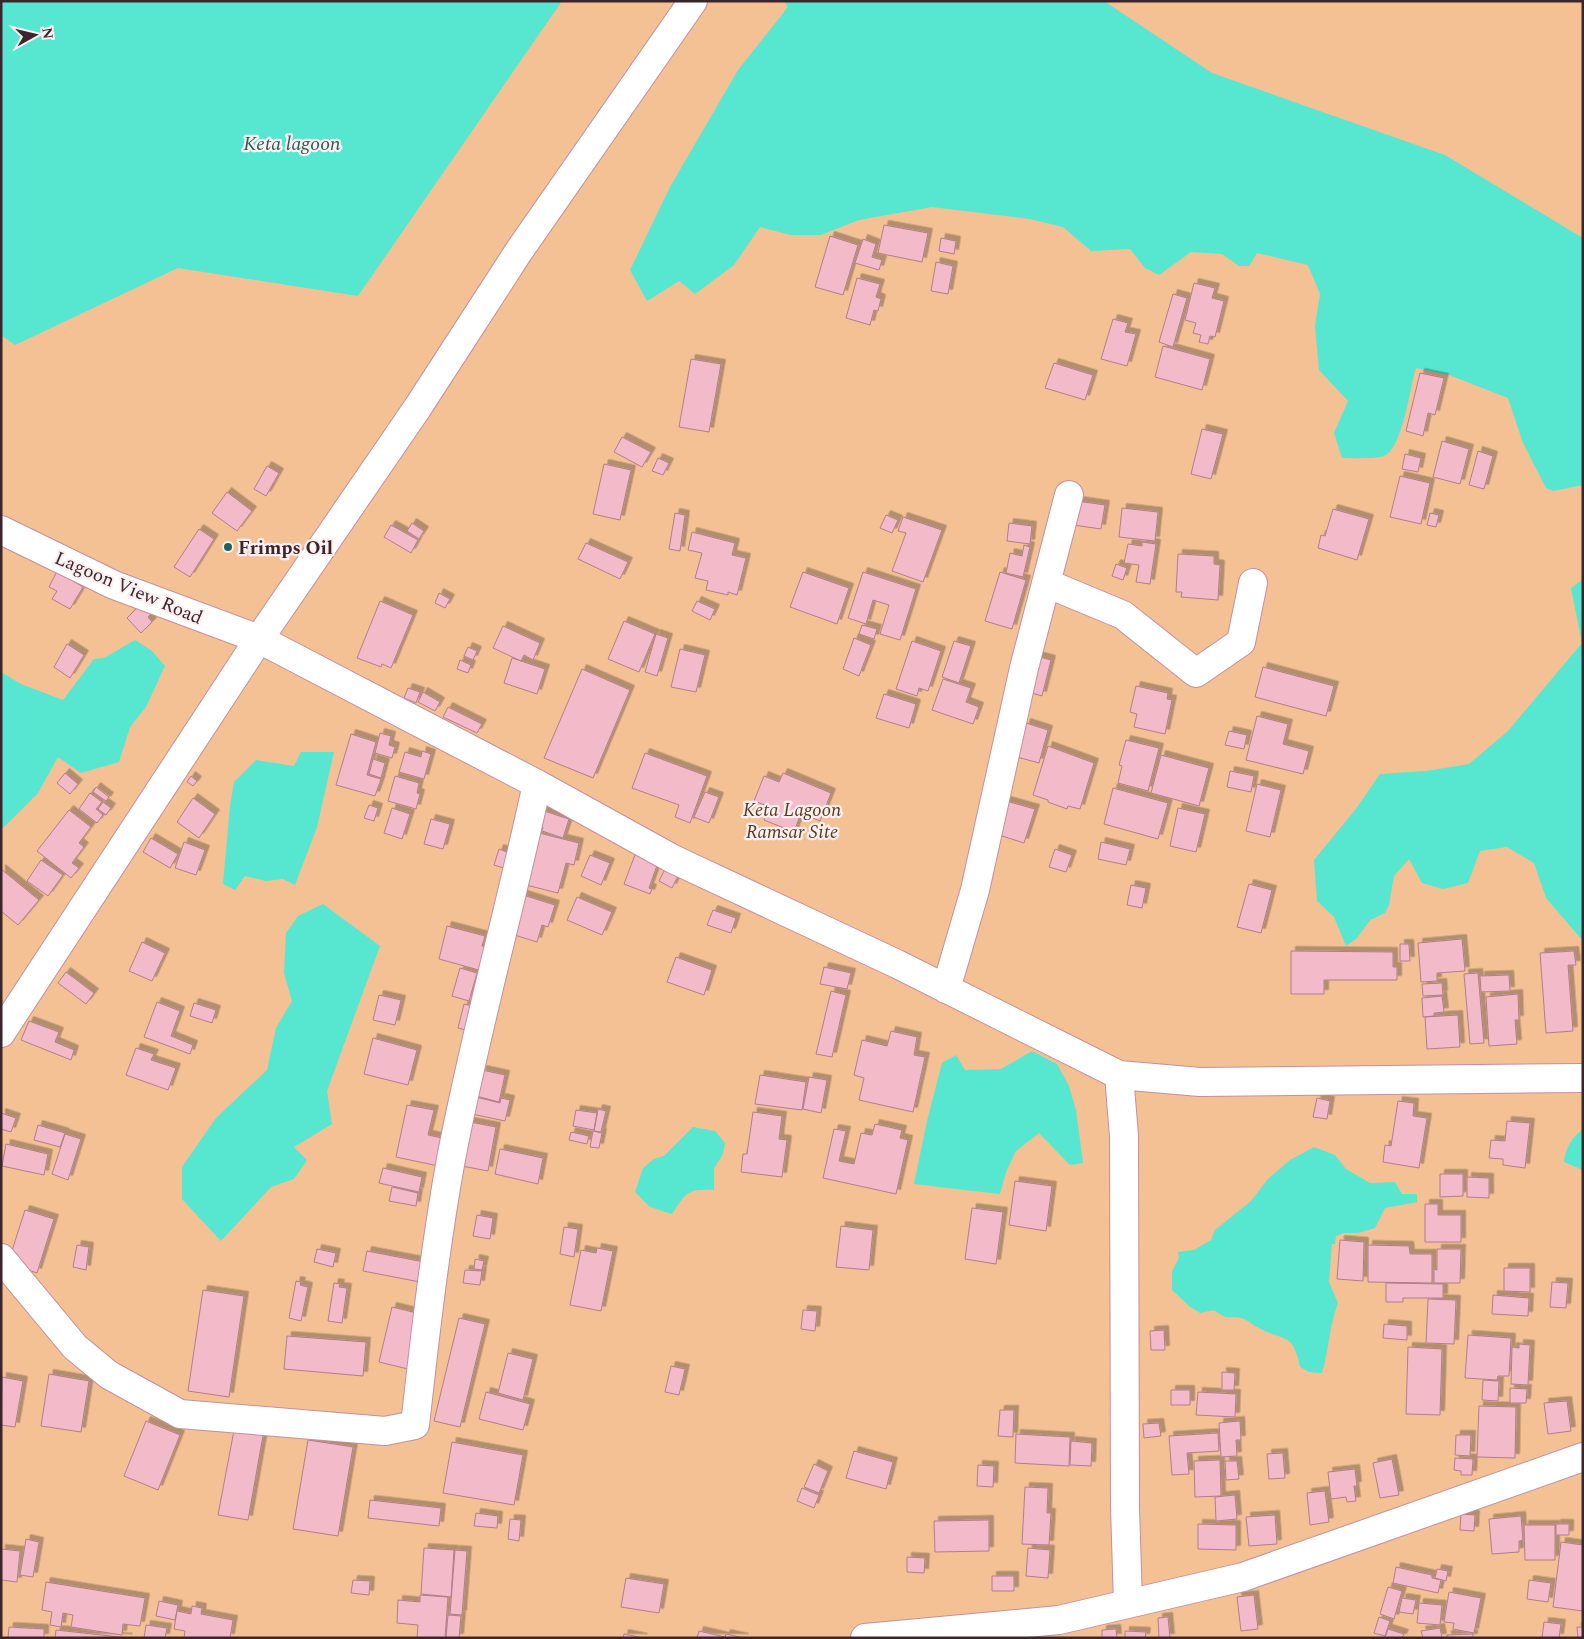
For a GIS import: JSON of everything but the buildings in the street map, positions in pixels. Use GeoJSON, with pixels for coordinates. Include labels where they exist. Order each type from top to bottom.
{"type":"FeatureCollection","features":[{"type":"Feature","properties":{"kind":"street"},"geometry":{"type":"LineString","coordinates":[[1,1033],[259,639],[418,407],[519,251],[693,1]]}},
{"type":"Feature","properties":{"kind":"street"},"geometry":{"type":"LineString","coordinates":[[946,989],[975,890],[1022,677],[1068,495]]}},
{"type":"Feature","properties":{"kind":"street","name":"Lagoon View Road"},"geometry":{"type":"LineString","coordinates":[[1,530],[114,584],[259,639],[538,784],[673,859],[897,964],[1119,1075]]}},
{"type":"Feature","properties":{"kind":"street"},"geometry":{"type":"LineString","coordinates":[[1046,583],[1123,615],[1196,673],[1241,642],[1254,583]]}},
{"type":"Feature","properties":{"kind":"street"},"geometry":{"type":"LineString","coordinates":[[1,1258],[75,1346],[109,1375],[180,1414],[385,1431],[415,1425],[429,1296],[452,1158],[483,1013],[538,784]]}},
{"type":"Feature","properties":{"kind":"street"},"geometry":{"type":"LineString","coordinates":[[1128,1603],[1125,1507],[1124,1136],[1119,1075],[1200,1082],[1583,1078]]}},
{"type":"Feature","properties":{"kind":"street"},"geometry":{"type":"LineString","coordinates":[[865,1638],[1059,1620],[1243,1577],[1583,1457]]}},
{"type":"Feature","properties":{"kind":"green space","name":"Keta Lagoon Ramsar Site"},"geometry":{"type":"Polygon","coordinates":[[[1,1],[1583,1],[1583,1638],[1,1638],[1,1]]]}},
{"type":"Feature","properties":{"kind":"water","name":"Keta lagoon"},"geometry":{"type":"Polygon","coordinates":[[[1,1],[562,1],[358,296],[178,268],[15,345],[1,335],[1,1]]]}},
{"type":"Feature","properties":{"kind":"water"},"geometry":{"type":"Polygon","coordinates":[[[784,1],[1104,1],[1212,73],[1445,155],[1583,238],[1583,485],[1553,491],[1546,488],[1523,443],[1508,398],[1449,375],[1416,368],[1401,430],[1391,451],[1381,457],[1342,458],[1334,433],[1348,401],[1319,370],[1315,326],[1320,294],[1308,265],[1257,253],[1249,266],[1239,266],[1222,254],[1191,252],[1159,275],[1145,268],[1130,249],[1091,251],[1063,227],[1030,219],[932,207],[859,220],[821,235],[790,235],[760,227],[734,265],[695,294],[679,281],[647,301],[630,270],[670,187],[738,70],[788,7],[784,1]]]}},
{"type":"Feature","properties":{"kind":"water"},"geometry":{"type":"Polygon","coordinates":[[[1583,579],[1583,941],[1546,898],[1534,863],[1507,847],[1480,851],[1468,883],[1443,889],[1422,883],[1409,859],[1394,876],[1389,905],[1385,913],[1370,920],[1357,938],[1346,946],[1334,917],[1317,901],[1314,860],[1355,810],[1380,774],[1426,771],[1469,764],[1508,731],[1582,643],[1571,588],[1583,579]]]}},
{"type":"Feature","properties":{"kind":"water"},"geometry":{"type":"Polygon","coordinates":[[[135,640],[152,651],[165,666],[146,707],[130,727],[119,762],[81,773],[58,757],[38,793],[1,830],[1,672],[21,684],[63,700],[94,659],[104,658],[135,640]]]}},
{"type":"Feature","properties":{"kind":"water"},"geometry":{"type":"Polygon","coordinates":[[[301,752],[334,752],[317,827],[295,885],[283,879],[266,881],[245,876],[235,890],[223,884],[234,782],[256,760],[294,766],[301,752]]]}},
{"type":"Feature","properties":{"kind":"water"},"geometry":{"type":"Polygon","coordinates":[[[323,904],[380,946],[327,1091],[332,1124],[294,1147],[307,1160],[294,1179],[271,1187],[221,1241],[182,1199],[182,1167],[216,1118],[267,1070],[276,1028],[292,1001],[284,973],[286,933],[298,916],[323,904]]]}},
{"type":"Feature","properties":{"kind":"water"},"geometry":{"type":"Polygon","coordinates":[[[1032,1051],[1057,1064],[1069,1086],[1076,1110],[1083,1163],[1070,1165],[1039,1133],[1016,1151],[1006,1172],[1000,1194],[914,1184],[927,1121],[942,1063],[956,1055],[965,1070],[1001,1069],[1032,1051]]]}},
{"type":"Feature","properties":{"kind":"water"},"geometry":{"type":"Polygon","coordinates":[[[693,1127],[715,1131],[725,1143],[723,1154],[714,1168],[714,1190],[698,1190],[689,1193],[672,1214],[650,1207],[635,1192],[643,1168],[654,1159],[664,1156],[693,1127]]]}},
{"type":"Feature","properties":{"kind":"water"},"geometry":{"type":"Polygon","coordinates":[[[1583,1129],[1583,1170],[1564,1162],[1570,1144],[1583,1129]]]}},
{"type":"Feature","properties":{"kind":"water"},"geometry":{"type":"Polygon","coordinates":[[[1314,1147],[1335,1155],[1346,1169],[1370,1183],[1395,1182],[1402,1194],[1417,1194],[1417,1202],[1385,1208],[1375,1228],[1336,1236],[1335,1244],[1332,1244],[1329,1282],[1338,1303],[1322,1373],[1309,1372],[1300,1367],[1294,1348],[1287,1340],[1242,1318],[1226,1317],[1214,1310],[1200,1313],[1189,1306],[1172,1290],[1172,1271],[1179,1258],[1178,1252],[1194,1250],[1211,1240],[1215,1230],[1251,1201],[1268,1179],[1290,1160],[1314,1147]]]}},
{"type":"Feature","properties":{"kind":"place","name":"Frimps Oil"},"geometry":{"type":"Point","coordinates":[228,547]}}]}
